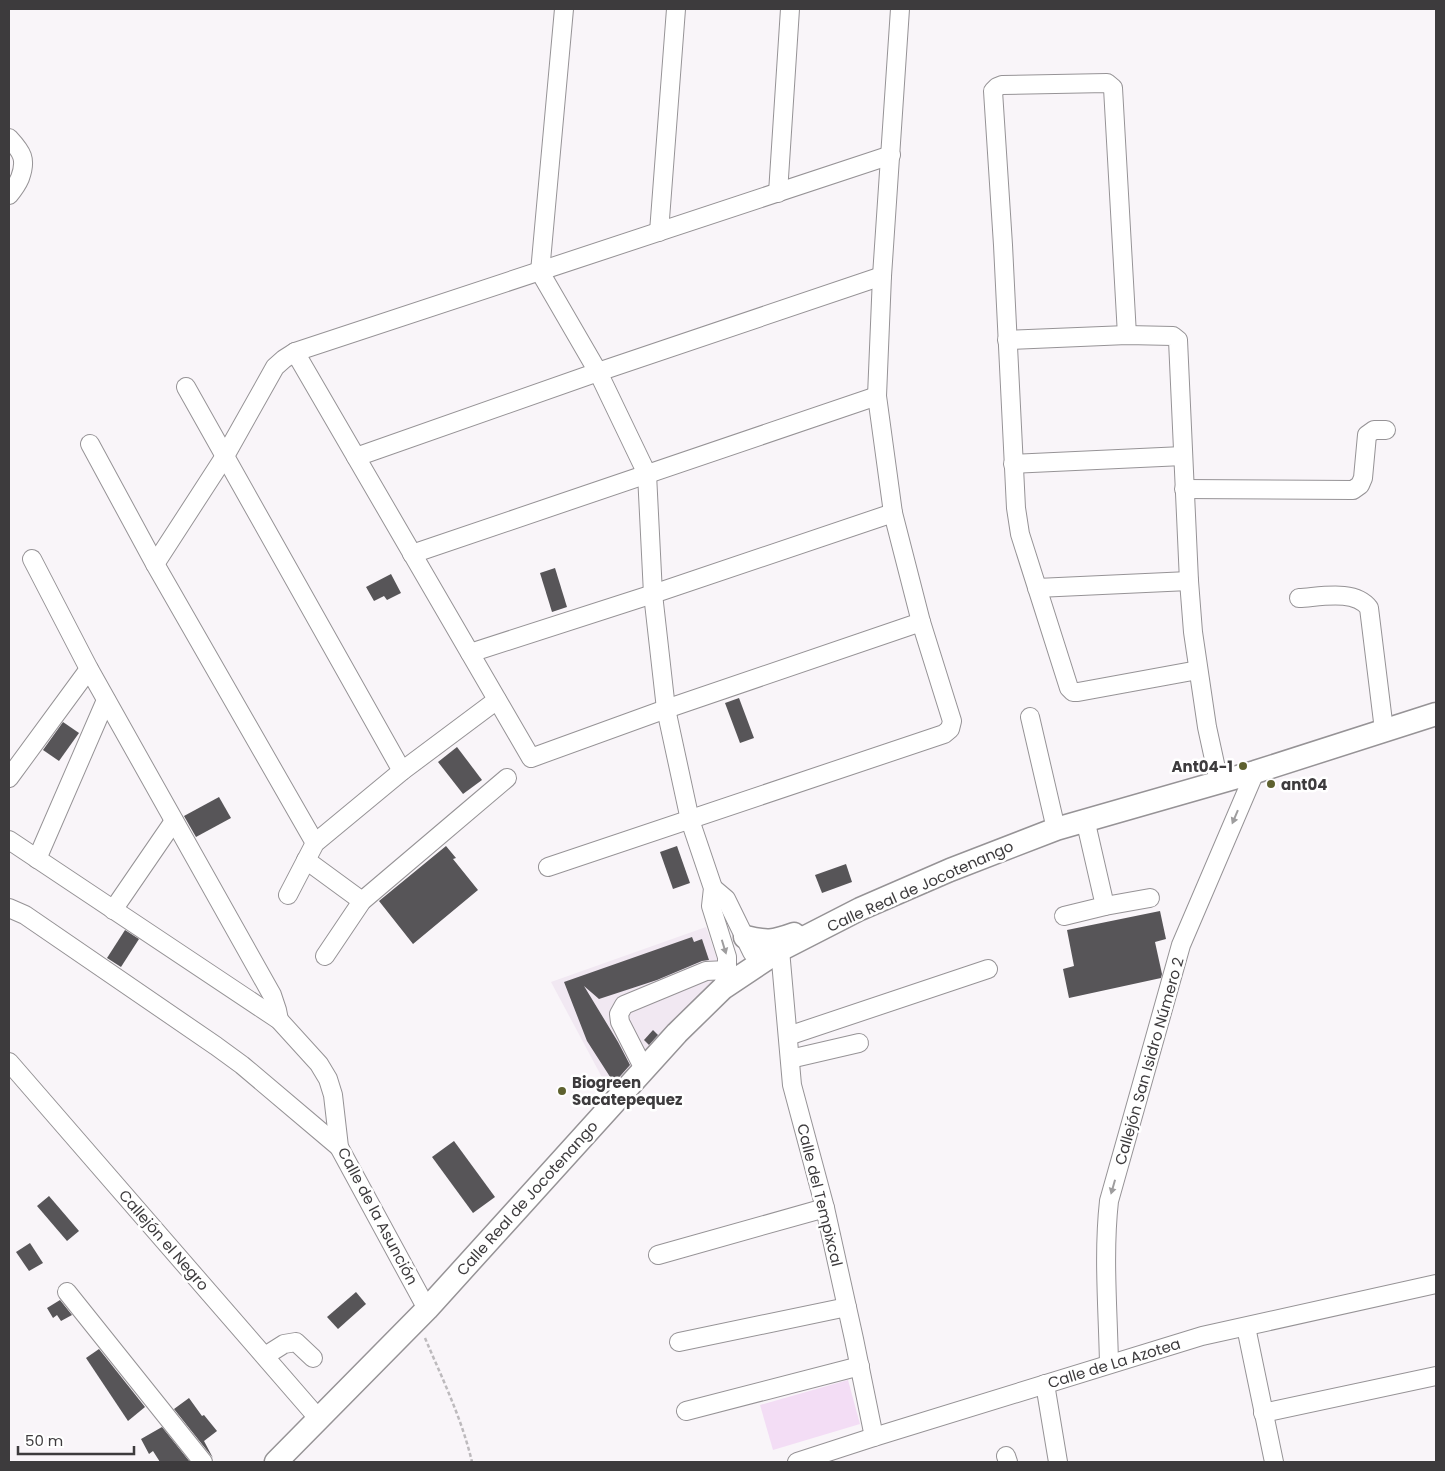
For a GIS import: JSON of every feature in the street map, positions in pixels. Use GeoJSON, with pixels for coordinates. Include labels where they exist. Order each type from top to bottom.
{"type":"FeatureCollection","features":[{"type":"Feature","properties":{"kind":"main road","name":"Calle Real de Jocotenango"},"geometry":{"type":"LineString","coordinates":[[276,1462],[422,1314],[725,979],[760,964],[780,950],[860,909],[950,870],[1056,828],[1254,772],[1436,714]]}},
{"type":"Feature","properties":{"kind":"main road"},"geometry":{"type":"LineString","coordinates":[[740,927],[766,941],[778,940],[860,909]]}},
{"type":"Feature","properties":{"kind":"street"},"geometry":{"type":"LineString","coordinates":[[564,9],[540,272],[598,372],[647,474],[653,594],[666,709],[690,820],[713,888],[711,906],[727,957],[725,979],[706,971],[624,1005],[618,1014],[620,1022],[644,1070]]}},
{"type":"Feature","properties":{"kind":"street"},"geometry":{"type":"LineString","coordinates":[[659,232],[676,9]]}},
{"type":"Feature","properties":{"kind":"street"},"geometry":{"type":"LineString","coordinates":[[778,193],[790,9]]}},
{"type":"Feature","properties":{"kind":"street"},"geometry":{"type":"LineString","coordinates":[[548,867],[944,734],[950,728],[952,721],[921,622],[893,513],[877,396],[882,276],[900,9]]}},
{"type":"Feature","properties":{"kind":"street"},"geometry":{"type":"LineString","coordinates":[[1128,336],[1113,88],[1108,83],[997,87],[993,91],[1003,245],[1016,508],[1020,534],[1069,688],[1073,692],[1078,692],[1198,670]]}},
{"type":"Feature","properties":{"kind":"street"},"geometry":{"type":"LineString","coordinates":[[9,138],[23,158],[24,167],[15,189],[9,195]]}},
{"type":"Feature","properties":{"kind":"street"},"geometry":{"type":"LineString","coordinates":[[155,564],[225,456],[275,367],[295,352],[891,156]]}},
{"type":"Feature","properties":{"kind":"street"},"geometry":{"type":"LineString","coordinates":[[356,457],[598,372],[882,276]]}},
{"type":"Feature","properties":{"kind":"street"},"geometry":{"type":"LineString","coordinates":[[1007,340],[1128,336],[1173,336],[1178,340],[1189,581],[1198,670],[1219,782]]}},
{"type":"Feature","properties":{"kind":"street"},"geometry":{"type":"LineString","coordinates":[[295,352],[531,758],[666,709],[921,622]]}},
{"type":"Feature","properties":{"kind":"street"},"geometry":{"type":"LineString","coordinates":[[186,387],[402,771]]}},
{"type":"Feature","properties":{"kind":"street"},"geometry":{"type":"LineString","coordinates":[[412,554],[877,396]]}},
{"type":"Feature","properties":{"kind":"street"},"geometry":{"type":"LineString","coordinates":[[1184,489],[1353,490],[1360,485],[1363,478],[1367,436],[1374,430],[1386,430]]}},
{"type":"Feature","properties":{"kind":"street"},"geometry":{"type":"LineString","coordinates":[[90,444],[155,564],[315,843]]}},
{"type":"Feature","properties":{"kind":"street"},"geometry":{"type":"LineString","coordinates":[[1014,464],[1183,456]]}},
{"type":"Feature","properties":{"kind":"street"},"geometry":{"type":"LineString","coordinates":[[470,653],[893,513]]}},
{"type":"Feature","properties":{"kind":"street"},"geometry":{"type":"LineString","coordinates":[[32,559],[106,700],[272,995],[278,1010],[279,1020]]}},
{"type":"Feature","properties":{"kind":"street"},"geometry":{"type":"LineString","coordinates":[[1037,588],[1189,581]]}},
{"type":"Feature","properties":{"kind":"street"},"geometry":{"type":"LineString","coordinates":[[1299,598],[1350,596],[1365,603],[1369,608],[1384,730]]}},
{"type":"Feature","properties":{"kind":"street"},"geometry":{"type":"LineString","coordinates":[[9,778],[89,669]]}},
{"type":"Feature","properties":{"kind":"street"},"geometry":{"type":"LineString","coordinates":[[37,859],[106,700]]}},
{"type":"Feature","properties":{"kind":"street"},"geometry":{"type":"LineString","coordinates":[[288,895],[315,843],[402,771],[497,700]]}},
{"type":"Feature","properties":{"kind":"street"},"geometry":{"type":"LineString","coordinates":[[1030,717],[1056,828]]}},
{"type":"Feature","properties":{"kind":"street","name":"Callejón San Isidro Número 2"},"geometry":{"type":"LineString","coordinates":[[1109,1364],[1106,1256],[1109,1201],[1181,945],[1254,772]]}},
{"type":"Feature","properties":{"kind":"street"},"geometry":{"type":"LineString","coordinates":[[324,956],[362,901],[508,778]]}},
{"type":"Feature","properties":{"kind":"street"},"geometry":{"type":"LineString","coordinates":[[1085,819],[1105,906]]}},
{"type":"Feature","properties":{"kind":"street"},"geometry":{"type":"LineString","coordinates":[[113,910],[174,821]]}},
{"type":"Feature","properties":{"kind":"street"},"geometry":{"type":"LineString","coordinates":[[9,840],[279,1020]]}},
{"type":"Feature","properties":{"kind":"street"},"geometry":{"type":"LineString","coordinates":[[306,860],[362,901]]}},
{"type":"Feature","properties":{"kind":"street"},"geometry":{"type":"LineString","coordinates":[[713,888],[726,899],[752,952],[760,964]]}},
{"type":"Feature","properties":{"kind":"street"},"geometry":{"type":"LineString","coordinates":[[1064,916],[1150,898]]}},
{"type":"Feature","properties":{"kind":"street"},"geometry":{"type":"LineString","coordinates":[[9,908],[25,915],[216,1046],[242,1065],[339,1147]]}},
{"type":"Feature","properties":{"kind":"street"},"geometry":{"type":"LineString","coordinates":[[718,925],[740,927]]}},
{"type":"Feature","properties":{"kind":"street","name":"Calle del Tempixcal"},"geometry":{"type":"LineString","coordinates":[[780,950],[792,1085],[825,1208],[874,1437]]}},
{"type":"Feature","properties":{"kind":"street"},"geometry":{"type":"LineString","coordinates":[[788,1036],[988,969]]}},
{"type":"Feature","properties":{"kind":"street","name":"Calle de la Asunción"},"geometry":{"type":"LineString","coordinates":[[279,1020],[320,1064],[328,1079],[333,1096],[339,1147],[422,1314]]}},
{"type":"Feature","properties":{"kind":"street"},"geometry":{"type":"LineString","coordinates":[[790,1059],[859,1043]]}},
{"type":"Feature","properties":{"kind":"street","name":"Callejón el Negro"},"geometry":{"type":"LineString","coordinates":[[9,1062],[318,1418]]}},
{"type":"Feature","properties":{"kind":"street"},"geometry":{"type":"LineString","coordinates":[[658,1254],[825,1208]]}},
{"type":"Feature","properties":{"kind":"street","name":"Calle de La Azotea"},"geometry":{"type":"LineString","coordinates":[[797,1462],[1202,1336],[1436,1284]]}},
{"type":"Feature","properties":{"kind":"street"},"geometry":{"type":"LineString","coordinates":[[67,1292],[203,1462]]}},
{"type":"Feature","properties":{"kind":"street"},"geometry":{"type":"LineString","coordinates":[[679,1342],[847,1307]]}},
{"type":"Feature","properties":{"kind":"street"},"geometry":{"type":"LineString","coordinates":[[1246,1327],[1274,1462]]}},
{"type":"Feature","properties":{"kind":"street"},"geometry":{"type":"LineString","coordinates":[[265,1356],[284,1344],[296,1342],[313,1358]]}},
{"type":"Feature","properties":{"kind":"street"},"geometry":{"type":"LineString","coordinates":[[686,1411],[860,1366]]}},
{"type":"Feature","properties":{"kind":"street"},"geometry":{"type":"LineString","coordinates":[[1263,1413],[1436,1376]]}},
{"type":"Feature","properties":{"kind":"street"},"geometry":{"type":"LineString","coordinates":[[1045,1384],[1058,1462]]}},
{"type":"Feature","properties":{"kind":"path"},"geometry":{"type":"LineString","coordinates":[[422,1314],[472,1462]]}},
{"type":"Feature","properties":{"kind":"shaded area"},"geometry":{"type":"Polygon","coordinates":[[[706,927],[724,979],[612,1096],[551,982],[706,927]]]}},
{"type":"Feature","properties":{"kind":"shaded area"},"geometry":{"type":"Polygon","coordinates":[[[848,1380],[860,1424],[773,1450],[760,1405],[848,1380]]]}},
{"type":"Feature","properties":{"kind":"building"},"geometry":{"type":"Polygon","coordinates":[[[555,568],[567,607],[552,612],[540,573],[555,568]]]}},
{"type":"Feature","properties":{"kind":"building"},"geometry":{"type":"Polygon","coordinates":[[[391,574],[401,593],[387,600],[384,596],[374,601],[366,587],[391,574]]]}},
{"type":"Feature","properties":{"kind":"building"},"geometry":{"type":"Polygon","coordinates":[[[739,698],[754,738],[740,743],[725,703],[739,698]]]}},
{"type":"Feature","properties":{"kind":"building"},"geometry":{"type":"Polygon","coordinates":[[[63,722],[79,733],[59,761],[43,750],[63,722]]]}},
{"type":"Feature","properties":{"kind":"building"},"geometry":{"type":"Polygon","coordinates":[[[457,747],[482,780],[463,794],[438,762],[457,747]]]}},
{"type":"Feature","properties":{"kind":"building"},"geometry":{"type":"Polygon","coordinates":[[[219,797],[231,818],[196,837],[184,816],[219,797]]]}},
{"type":"Feature","properties":{"kind":"building"},"geometry":{"type":"Polygon","coordinates":[[[446,846],[456,858],[453,859],[478,890],[413,944],[379,901],[446,846]]]}},
{"type":"Feature","properties":{"kind":"building"},"geometry":{"type":"Polygon","coordinates":[[[677,846],[690,883],[673,889],[660,852],[677,846]]]}},
{"type":"Feature","properties":{"kind":"building"},"geometry":{"type":"Polygon","coordinates":[[[846,864],[852,882],[822,893],[815,875],[846,864]]]}},
{"type":"Feature","properties":{"kind":"building"},"geometry":{"type":"Polygon","coordinates":[[[1160,911],[1166,939],[1155,942],[1162,974],[1161,978],[1069,998],[1063,969],[1074,966],[1067,930],[1160,911]]]}},
{"type":"Feature","properties":{"kind":"building"},"geometry":{"type":"Polygon","coordinates":[[[125,930],[139,939],[121,967],[107,958],[125,930]]]}},
{"type":"Feature","properties":{"kind":"building"},"geometry":{"type":"Polygon","coordinates":[[[692,937],[694,942],[702,939],[709,960],[599,999],[584,986],[630,1065],[614,1083],[587,1041],[564,982],[692,937]]]}},
{"type":"Feature","properties":{"kind":"building"},"geometry":{"type":"Polygon","coordinates":[[[653,1030],[658,1035],[649,1045],[644,1040],[653,1030]]]}},
{"type":"Feature","properties":{"kind":"building"},"geometry":{"type":"Polygon","coordinates":[[[454,1141],[495,1197],[473,1213],[432,1157],[454,1141]]]}},
{"type":"Feature","properties":{"kind":"building"},"geometry":{"type":"Polygon","coordinates":[[[49,1196],[79,1231],[67,1241],[37,1206],[49,1196]]]}},
{"type":"Feature","properties":{"kind":"building"},"geometry":{"type":"Polygon","coordinates":[[[30,1243],[43,1263],[29,1271],[16,1252],[30,1243]]]}},
{"type":"Feature","properties":{"kind":"building"},"geometry":{"type":"Polygon","coordinates":[[[356,1292],[366,1304],[338,1329],[327,1317],[356,1292]]]}},
{"type":"Feature","properties":{"kind":"building"},"geometry":{"type":"Polygon","coordinates":[[[60,1300],[72,1315],[61,1321],[57,1315],[53,1318],[47,1308],[60,1300]]]}},
{"type":"Feature","properties":{"kind":"building"},"geometry":{"type":"Polygon","coordinates":[[[99,1349],[145,1407],[128,1421],[86,1358],[99,1349]]]}},
{"type":"Feature","properties":{"kind":"building"},"geometry":{"type":"Polygon","coordinates":[[[189,1398],[202,1416],[204,1415],[217,1431],[204,1441],[213,1458],[174,1409],[189,1398]]]}},
{"type":"Feature","properties":{"kind":"building"},"geometry":{"type":"Polygon","coordinates":[[[162,1427],[190,1462],[160,1462],[153,1451],[149,1454],[141,1439],[162,1427]]]}},
{"type":"Feature","properties":{"kind":"place","name":"Ant04-1"},"geometry":{"type":"Point","coordinates":[1243,766]}},
{"type":"Feature","properties":{"kind":"place","name":"ant04"},"geometry":{"type":"Point","coordinates":[1271,784]}},
{"type":"Feature","properties":{"kind":"place","name":"Biogreen Sacatepequez"},"geometry":{"type":"Point","coordinates":[562,1091]}}]}
